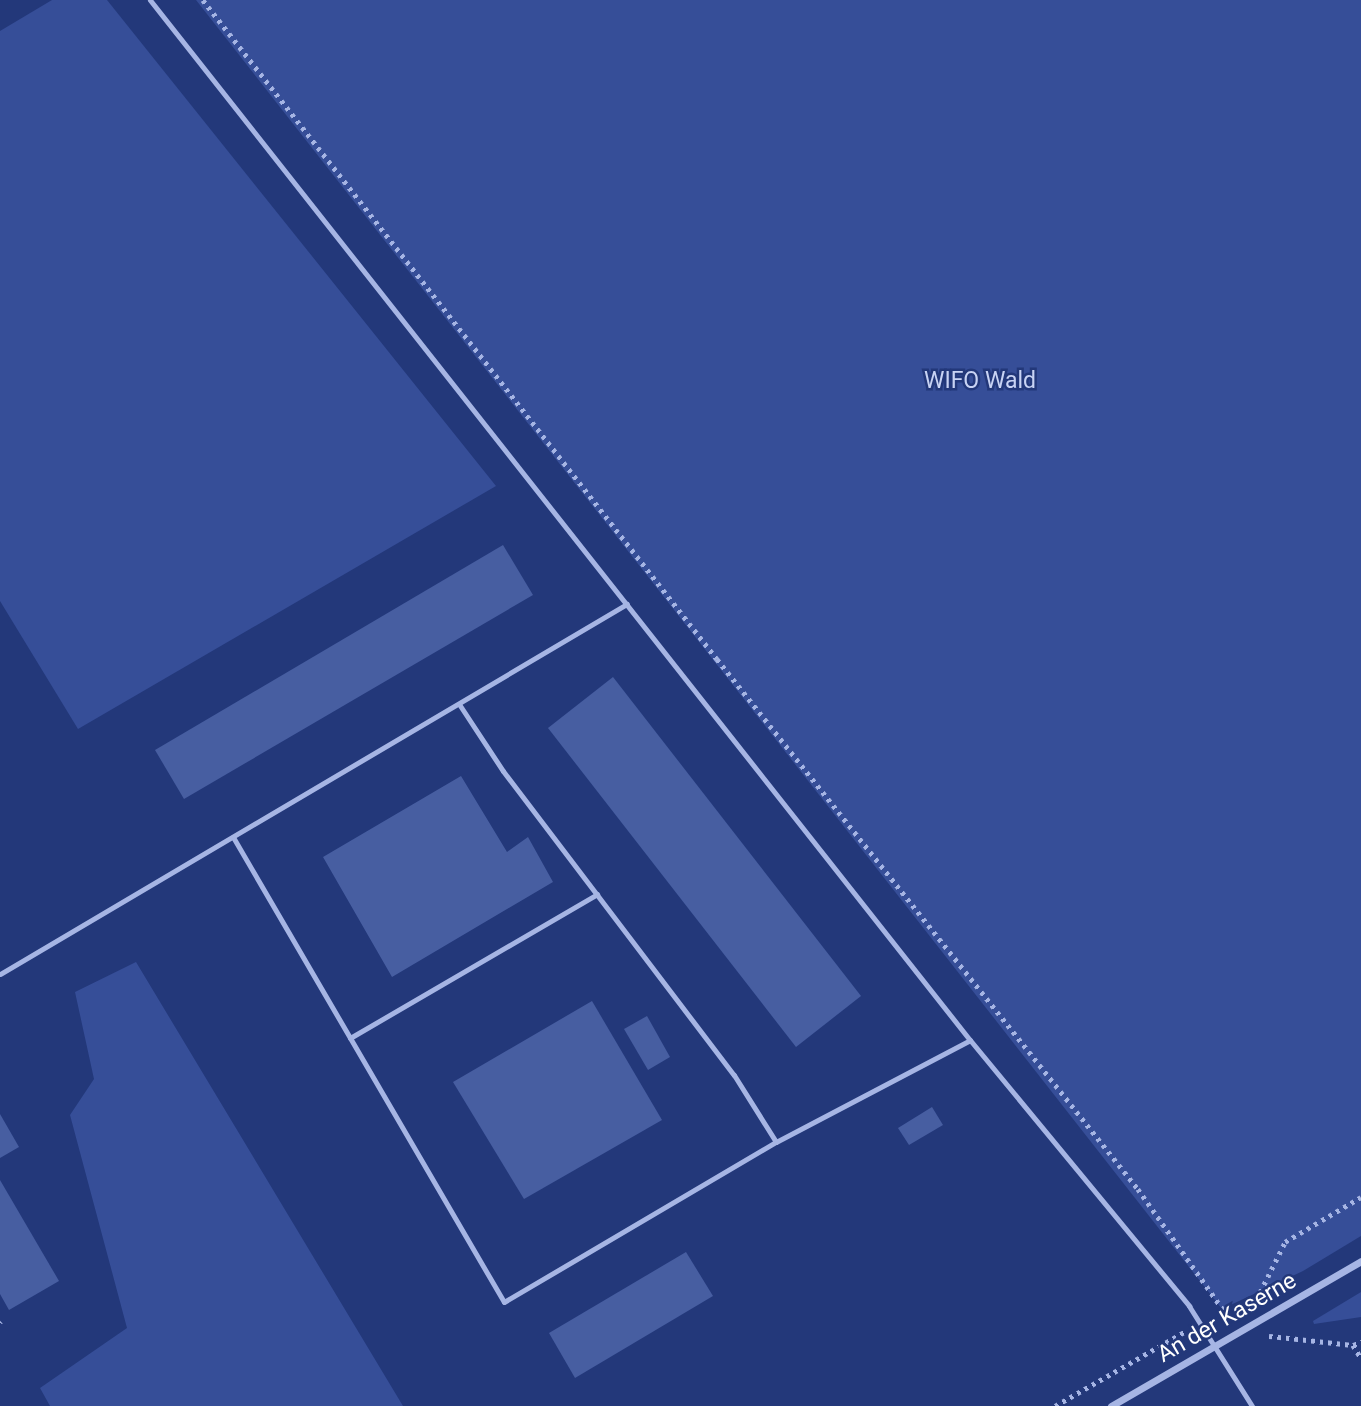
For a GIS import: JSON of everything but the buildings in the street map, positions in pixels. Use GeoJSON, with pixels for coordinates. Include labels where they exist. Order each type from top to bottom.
{"type":"FeatureCollection","features":[{"type":"Feature","properties":{"kind":"street","name":"An der Kaserne"},"geometry":{"type":"LineString","coordinates":[[1111,1406],[1361,1261]]}},
{"type":"Feature","properties":{"kind":"lane"},"geometry":{"type":"LineString","coordinates":[[150,0],[970,1040],[1201,1322],[1252,1406]]}},
{"type":"Feature","properties":{"kind":"lane"},"geometry":{"type":"LineString","coordinates":[[0,974],[627,604]]}},
{"type":"Feature","properties":{"kind":"lane"},"geometry":{"type":"LineString","coordinates":[[459,704],[597,894],[734,1075],[776,1142]]}},
{"type":"Feature","properties":{"kind":"lane"},"geometry":{"type":"LineString","coordinates":[[233,837],[504,1302],[776,1142],[970,1040]]}},
{"type":"Feature","properties":{"kind":"lane"},"geometry":{"type":"LineString","coordinates":[[350,1038],[597,894]]}},
{"type":"Feature","properties":{"kind":"path"},"geometry":{"type":"LineString","coordinates":[[203,0],[717,659],[1139,1189],[1222,1309],[1241,1332],[1353,1345],[1361,1342]]}},
{"type":"Feature","properties":{"kind":"path"},"geometry":{"type":"LineString","coordinates":[[1241,1332],[1285,1242],[1361,1197]]}},
{"type":"Feature","properties":{"kind":"path"},"geometry":{"type":"LineString","coordinates":[[1055,1406],[1222,1309]]}},
{"type":"Feature","properties":{"kind":"path"},"geometry":{"type":"LineString","coordinates":[[1353,1345],[1361,1358]]}},
{"type":"Feature","properties":{"kind":"green space"},"geometry":{"type":"Polygon","coordinates":[[[52,0],[107,0],[496,486],[78,729],[0,601],[0,31],[52,0]]]}},
{"type":"Feature","properties":{"kind":"green space","name":"WIFO Wald"},"geometry":{"type":"Polygon","coordinates":[[[196,0],[1361,0],[1361,1236],[1303,1271],[1222,1309],[196,0]]]}},
{"type":"Feature","properties":{"kind":"green space"},"geometry":{"type":"Polygon","coordinates":[[[136,962],[403,1406],[50,1406],[40,1388],[127,1328],[70,1115],[94,1079],[75,992],[136,962]]]}},
{"type":"Feature","properties":{"kind":"green space"},"geometry":{"type":"Polygon","coordinates":[[[1361,1292],[1361,1317],[1314,1324],[1313,1321],[1361,1292]]]}}]}
